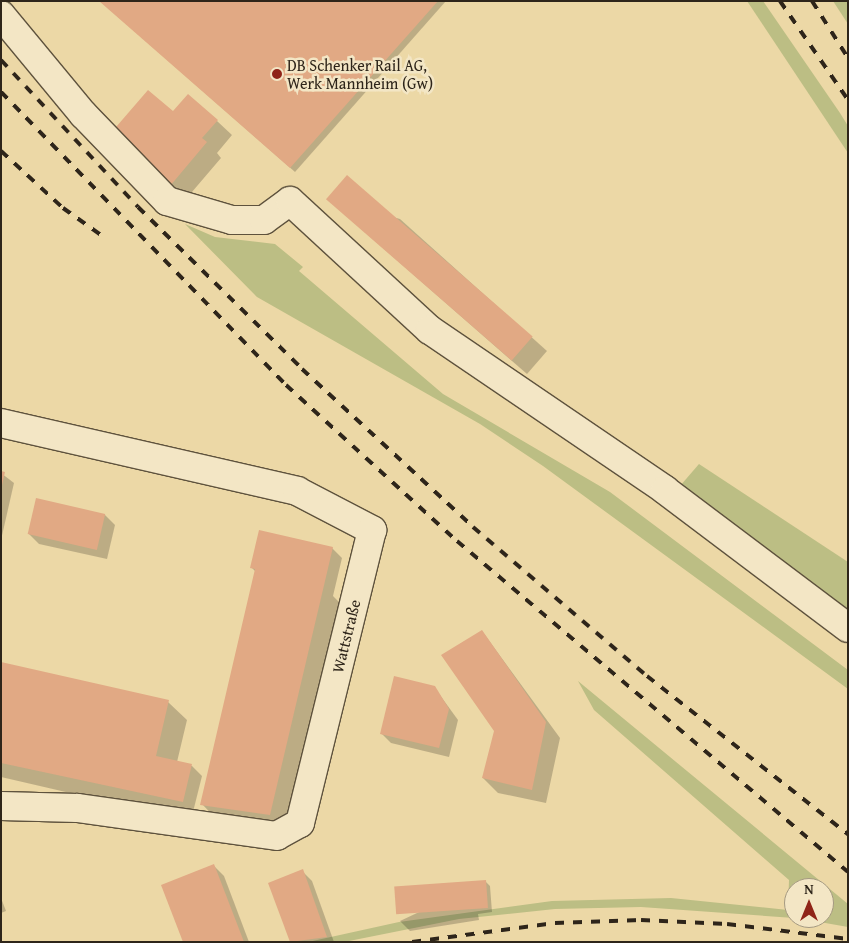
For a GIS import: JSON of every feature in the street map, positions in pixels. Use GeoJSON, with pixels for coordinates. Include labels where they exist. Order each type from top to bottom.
{"type":"FeatureCollection","features":[{"type":"Feature","properties":{"kind":"street"},"geometry":{"type":"LineString","coordinates":[[1,15],[83,114],[168,201],[232,220],[264,220],[290,201],[430,330],[665,490],[848,628]]}},
{"type":"Feature","properties":{"kind":"street","name":"Wattstraße"},"geometry":{"type":"LineString","coordinates":[[1,423],[296,491],[372,530],[300,823],[277,836],[77,808],[1,806]]}},
{"type":"Feature","properties":{"kind":"green space"},"geometry":{"type":"Polygon","coordinates":[[[747,1],[763,1],[840,113],[848,126],[848,153],[747,1]]]}},
{"type":"Feature","properties":{"kind":"green space"},"geometry":{"type":"Polygon","coordinates":[[[833,1],[848,1],[848,24],[833,1]]]}},
{"type":"Feature","properties":{"kind":"green space"},"geometry":{"type":"Polygon","coordinates":[[[185,224],[215,237],[275,244],[303,267],[299,271],[443,394],[610,492],[848,670],[848,689],[543,466],[480,424],[257,297],[185,224]]]}},
{"type":"Feature","properties":{"kind":"green space"},"geometry":{"type":"Polygon","coordinates":[[[699,464],[848,562],[848,617],[680,486],[699,464]]]}},
{"type":"Feature","properties":{"kind":"green space"},"geometry":{"type":"Polygon","coordinates":[[[578,681],[817,878],[787,878],[594,710],[578,681]]]}},
{"type":"Feature","properties":{"kind":"green space"},"geometry":{"type":"Polygon","coordinates":[[[834,892],[848,904],[848,927],[834,925],[834,892]]]}},
{"type":"Feature","properties":{"kind":"green space"},"geometry":{"type":"Polygon","coordinates":[[[671,898],[784,910],[784,917],[641,907],[555,909],[459,919],[344,942],[308,942],[399,922],[552,901],[671,898]]]}},
{"type":"Feature","properties":{"kind":"building","name":"DB Schenker Rail AG, Werk Mannheim (Gw)"},"geometry":{"type":"Polygon","coordinates":[[[99,1],[438,1],[290,168],[99,1]]]}},
{"type":"Feature","properties":{"kind":"building"},"geometry":{"type":"Polygon","coordinates":[[[148,90],[173,111],[188,94],[218,120],[202,138],[207,142],[170,186],[110,134],[148,90]]]}},
{"type":"Feature","properties":{"kind":"building"},"geometry":{"type":"Polygon","coordinates":[[[347,175],[533,336],[512,361],[326,199],[347,175]]]}},
{"type":"Feature","properties":{"kind":"building"},"geometry":{"type":"Polygon","coordinates":[[[1,471],[5,472],[2,485],[1,485],[1,471]]]}},
{"type":"Feature","properties":{"kind":"building"},"geometry":{"type":"Polygon","coordinates":[[[36,498],[105,514],[97,550],[28,534],[36,498]]]}},
{"type":"Feature","properties":{"kind":"building"},"geometry":{"type":"Polygon","coordinates":[[[259,530],[333,547],[270,815],[200,805],[255,569],[250,568],[259,530]]]}},
{"type":"Feature","properties":{"kind":"building"},"geometry":{"type":"Polygon","coordinates":[[[482,630],[546,722],[532,790],[482,778],[494,731],[441,655],[482,630]]]}},
{"type":"Feature","properties":{"kind":"building"},"geometry":{"type":"Polygon","coordinates":[[[1,662],[169,700],[156,756],[192,764],[183,802],[1,763],[1,662]]]}},
{"type":"Feature","properties":{"kind":"building"},"geometry":{"type":"Polygon","coordinates":[[[394,676],[435,686],[449,709],[439,748],[380,734],[394,676]]]}},
{"type":"Feature","properties":{"kind":"building"},"geometry":{"type":"Polygon","coordinates":[[[214,864],[244,942],[183,942],[161,885],[214,864]]]}},
{"type":"Feature","properties":{"kind":"building"},"geometry":{"type":"Polygon","coordinates":[[[303,869],[327,937],[290,942],[268,883],[303,869]]]}},
{"type":"Feature","properties":{"kind":"building"},"geometry":{"type":"Polygon","coordinates":[[[486,880],[488,908],[396,914],[394,886],[486,880]]]}},
{"type":"Feature","properties":{"kind":"railway"},"geometry":{"type":"LineString","coordinates":[[780,1],[848,100]]}},
{"type":"Feature","properties":{"kind":"railway"},"geometry":{"type":"LineString","coordinates":[[812,1],[848,58]]}},
{"type":"Feature","properties":{"kind":"railway"},"geometry":{"type":"LineString","coordinates":[[1,60],[138,207],[302,369],[473,527],[647,676],[848,834]]}},
{"type":"Feature","properties":{"kind":"railway"},"geometry":{"type":"LineString","coordinates":[[1,92],[286,385],[457,541],[848,872]]}},
{"type":"Feature","properties":{"kind":"railway"},"geometry":{"type":"LineString","coordinates":[[1,151],[63,208],[105,238]]}},
{"type":"Feature","properties":{"kind":"railway"},"geometry":{"type":"LineString","coordinates":[[412,942],[555,923],[641,920],[727,924],[848,939]]}},
{"type":"Feature","properties":{"kind":"place","name":"DB Schenker Rail AG, Werk Mannheim (Gw)"},"geometry":{"type":"Point","coordinates":[277,74]}}]}
